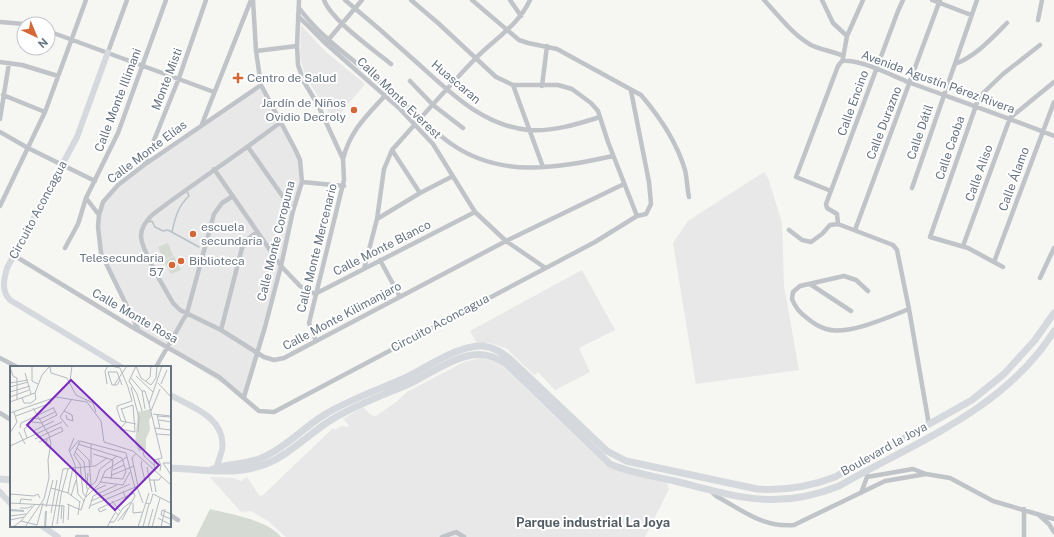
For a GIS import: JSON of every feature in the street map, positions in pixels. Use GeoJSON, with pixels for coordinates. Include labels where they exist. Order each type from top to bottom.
{"type":"FeatureCollection","features":[{"type":"Feature","properties":{"kind":"main road","name":"Boulevard la Joya"},"geometry":{"type":"LineString","coordinates":[[215,470],[258,460],[294,438],[313,422],[348,402],[456,353],[471,347],[483,346],[495,349],[510,359],[607,451],[616,457],[757,489],[773,490],[814,485],[835,477],[972,400],[1004,374],[1036,340],[1054,313]]}},
{"type":"Feature","properties":{"kind":"main road","name":"Boulevard la Joya"},"geometry":{"type":"LineString","coordinates":[[215,470],[234,471],[258,467],[284,454],[331,420],[357,405],[393,391],[460,359],[471,355],[480,354],[498,358],[506,364],[610,464],[629,471],[709,490],[761,500],[799,498],[818,494],[867,474],[979,408],[1011,382],[1044,346],[1054,331]]}},
{"type":"Feature","properties":{"kind":"main road"},"geometry":{"type":"LineString","coordinates":[[171,468],[215,470]]}},
{"type":"Feature","properties":{"kind":"main road"},"geometry":{"type":"LineString","coordinates":[[0,479],[10,480]]}},
{"type":"Feature","properties":{"kind":"street"},"geometry":{"type":"LineString","coordinates":[[0,206],[45,112],[85,0]]}},
{"type":"Feature","properties":{"kind":"street","name":"Circuito Aconcagua"},"geometry":{"type":"LineString","coordinates":[[119,366],[10,300],[7,297],[4,287],[7,268],[15,256],[77,137],[128,0]]}},
{"type":"Feature","properties":{"kind":"street","name":"Calle Monte Illimani"},"geometry":{"type":"LineString","coordinates":[[65,248],[78,224],[86,198],[116,138],[166,0]]}},
{"type":"Feature","properties":{"kind":"street","name":"Monte Misti"},"geometry":{"type":"LineString","coordinates":[[144,164],[179,78],[206,0]]}},
{"type":"Feature","properties":{"kind":"street"},"geometry":{"type":"LineString","coordinates":[[202,124],[252,0]]}},
{"type":"Feature","properties":{"kind":"street","name":"Calle Monte Coropuna"},"geometry":{"type":"LineString","coordinates":[[244,397],[258,354],[282,266],[293,211],[302,182],[300,160],[261,85],[256,51],[252,0]]}},
{"type":"Feature","properties":{"kind":"street","name":"Calle Monte Mercenario"},"geometry":{"type":"LineString","coordinates":[[299,0],[297,46],[298,65],[304,82],[318,105],[343,159],[344,186],[309,322],[316,341]]}},
{"type":"Feature","properties":{"kind":"street"},"geometry":{"type":"LineString","coordinates":[[324,0],[328,9],[342,23],[391,64]]}},
{"type":"Feature","properties":{"kind":"street","name":"Huascaran"},"geometry":{"type":"LineString","coordinates":[[345,0],[447,90],[480,114],[492,120],[530,130],[569,126],[600,117]]}},
{"type":"Feature","properties":{"kind":"street"},"geometry":{"type":"LineString","coordinates":[[329,39],[362,0]]}},
{"type":"Feature","properties":{"kind":"street"},"geometry":{"type":"LineString","coordinates":[[411,0],[438,22],[496,77],[513,85],[558,86],[572,90],[591,103],[600,117],[613,156],[637,216]]}},
{"type":"Feature","properties":{"kind":"street"},"geometry":{"type":"LineString","coordinates":[[472,0],[507,31],[528,43],[557,49],[605,74],[641,96],[649,105],[677,151],[685,171],[689,197]]}},
{"type":"Feature","properties":{"kind":"street"},"geometry":{"type":"LineString","coordinates":[[510,0],[521,16]]}},
{"type":"Feature","properties":{"kind":"street"},"geometry":{"type":"LineString","coordinates":[[364,269],[377,219],[384,169],[392,150],[476,58],[507,31],[521,16],[530,0]]}},
{"type":"Feature","properties":{"kind":"street","name":"Avenida Agustín Pérez Rivera"},"geometry":{"type":"LineString","coordinates":[[764,0],[796,34],[812,45],[834,51],[843,59],[1010,118],[1054,136]]}},
{"type":"Feature","properties":{"kind":"street"},"geometry":{"type":"LineString","coordinates":[[822,0],[833,23],[847,36]]}},
{"type":"Feature","properties":{"kind":"street"},"geometry":{"type":"LineString","coordinates":[[843,59],[847,36],[863,0]]}},
{"type":"Feature","properties":{"kind":"street","name":"Calle Encino"},"geometry":{"type":"LineString","coordinates":[[838,224],[837,214],[825,207],[903,0]]}},
{"type":"Feature","properties":{"kind":"street"},"geometry":{"type":"LineString","coordinates":[[932,0],[940,1],[971,15]]}},
{"type":"Feature","properties":{"kind":"street","name":"Calle Dátil"},"geometry":{"type":"LineString","coordinates":[[912,188],[943,94],[977,0]]}},
{"type":"Feature","properties":{"kind":"street"},"geometry":{"type":"LineString","coordinates":[[1038,20],[1042,0]]}},
{"type":"Feature","properties":{"kind":"street","name":"Calle Durazno"},"geometry":{"type":"LineString","coordinates":[[855,230],[940,1]]}},
{"type":"Feature","properties":{"kind":"street","name":"Calle Monte Everest"},"geometry":{"type":"LineString","coordinates":[[299,8],[308,20],[390,90],[421,120],[450,143],[481,158],[514,168],[543,167],[579,163],[613,156]]}},
{"type":"Feature","properties":{"kind":"street","name":"Calle Monte Everest"},"geometry":{"type":"LineString","coordinates":[[298,16],[415,125],[433,144],[476,212],[506,241],[544,267]]}},
{"type":"Feature","properties":{"kind":"street"},"geometry":{"type":"LineString","coordinates":[[0,22],[16,23]]}},
{"type":"Feature","properties":{"kind":"street"},"geometry":{"type":"LineString","coordinates":[[955,64],[963,61],[980,49],[1007,23]]}},
{"type":"Feature","properties":{"kind":"street"},"geometry":{"type":"LineString","coordinates":[[56,34],[142,64],[214,92]]}},
{"type":"Feature","properties":{"kind":"street","name":"Calle Caoba"},"geometry":{"type":"LineString","coordinates":[[962,246],[930,237],[979,97],[987,88],[1040,45]]}},
{"type":"Feature","properties":{"kind":"street"},"geometry":{"type":"LineString","coordinates":[[256,51],[297,46]]}},
{"type":"Feature","properties":{"kind":"street"},"geometry":{"type":"LineString","coordinates":[[542,86],[547,46]]}},
{"type":"Feature","properties":{"kind":"street","name":"Avenida Agustín Pérez Rivera"},"geometry":{"type":"LineString","coordinates":[[831,192],[796,177],[838,66],[843,59]]}},
{"type":"Feature","properties":{"kind":"street"},"geometry":{"type":"LineString","coordinates":[[0,62],[38,69],[58,76]]}},
{"type":"Feature","properties":{"kind":"street"},"geometry":{"type":"LineString","coordinates":[[0,119],[9,63]]}},
{"type":"Feature","properties":{"kind":"street"},"geometry":{"type":"LineString","coordinates":[[410,81],[434,105],[463,128]]}},
{"type":"Feature","properties":{"kind":"street"},"geometry":{"type":"LineString","coordinates":[[1010,118],[1054,82]]}},
{"type":"Feature","properties":{"kind":"street","name":"Calle Monte Elías"},"geometry":{"type":"LineString","coordinates":[[139,331],[101,253],[98,227],[99,215],[103,202],[109,193],[144,164],[261,85]]}},
{"type":"Feature","properties":{"kind":"street"},"geometry":{"type":"LineString","coordinates":[[513,85],[543,167]]}},
{"type":"Feature","properties":{"kind":"street"},"geometry":{"type":"LineString","coordinates":[[343,159],[348,142],[355,130],[390,90]]}},
{"type":"Feature","properties":{"kind":"street","name":"Circuito Aconcagua"},"geometry":{"type":"LineString","coordinates":[[244,397],[259,411],[274,412],[611,232],[637,216],[646,214],[651,204],[649,182],[631,91]]}},
{"type":"Feature","properties":{"kind":"street"},"geometry":{"type":"LineString","coordinates":[[3,95],[45,112]]}},
{"type":"Feature","properties":{"kind":"street","name":"Calle Álamo"},"geometry":{"type":"LineString","coordinates":[[994,262],[1054,102]]}},
{"type":"Feature","properties":{"kind":"street","name":"Calle Aliso"},"geometry":{"type":"LineString","coordinates":[[962,246],[1010,118]]}},
{"type":"Feature","properties":{"kind":"street","name":"Calle Monte Kilimanjaro"},"geometry":{"type":"LineString","coordinates":[[281,122],[152,215],[146,221],[141,235],[143,246],[173,303],[187,313],[221,330],[258,354],[269,359],[279,360],[506,241],[624,184]]}},
{"type":"Feature","properties":{"kind":"street"},"geometry":{"type":"LineString","coordinates":[[0,132],[28,148],[95,181]]}},
{"type":"Feature","properties":{"kind":"street"},"geometry":{"type":"LineString","coordinates":[[248,147],[293,211]]}},
{"type":"Feature","properties":{"kind":"street"},"geometry":{"type":"LineString","coordinates":[[392,150],[420,193]]}},
{"type":"Feature","properties":{"kind":"street"},"geometry":{"type":"LineString","coordinates":[[214,169],[282,266],[300,286],[315,294]]}},
{"type":"Feature","properties":{"kind":"street"},"geometry":{"type":"LineString","coordinates":[[377,219],[420,193],[453,176]]}},
{"type":"Feature","properties":{"kind":"street"},"geometry":{"type":"LineString","coordinates":[[302,182],[344,186]]}},
{"type":"Feature","properties":{"kind":"street"},"geometry":{"type":"LineString","coordinates":[[157,366],[187,313],[214,214],[222,203],[233,196]]}},
{"type":"Feature","properties":{"kind":"street"},"geometry":{"type":"LineString","coordinates":[[86,198],[99,215]]}},
{"type":"Feature","properties":{"kind":"street","name":"Calle Monte Blanco"},"geometry":{"type":"LineString","coordinates":[[315,294],[476,212]]}},
{"type":"Feature","properties":{"kind":"street"},"geometry":{"type":"LineString","coordinates":[[789,230],[802,240],[811,242],[822,234],[830,225],[838,224],[893,245],[897,250],[909,309],[928,425]]}},
{"type":"Feature","properties":{"kind":"street"},"geometry":{"type":"LineString","coordinates":[[221,330],[242,248],[248,239],[257,232]]}},
{"type":"Feature","properties":{"kind":"street"},"geometry":{"type":"LineString","coordinates":[[962,246],[1003,267]]}},
{"type":"Feature","properties":{"kind":"street"},"geometry":{"type":"LineString","coordinates":[[1040,278],[1054,248]]}},
{"type":"Feature","properties":{"kind":"street","name":"Calle Monte Rosa"},"geometry":{"type":"LineString","coordinates":[[15,256],[139,331],[219,377],[244,397]]}},
{"type":"Feature","properties":{"kind":"street"},"geometry":{"type":"LineString","coordinates":[[380,260],[400,297]]}},
{"type":"Feature","properties":{"kind":"street"},"geometry":{"type":"LineString","coordinates":[[0,269],[7,268]]}},
{"type":"Feature","properties":{"kind":"street"},"geometry":{"type":"LineString","coordinates":[[868,291],[856,280],[844,276],[800,286],[793,292],[792,299],[803,315],[814,324],[827,330],[837,331],[856,327],[909,309]]}},
{"type":"Feature","properties":{"kind":"street"},"geometry":{"type":"LineString","coordinates":[[810,284],[851,311]]}},
{"type":"Feature","properties":{"kind":"street"},"geometry":{"type":"LineString","coordinates":[[0,358],[15,366]]}},
{"type":"Feature","properties":{"kind":"street"},"geometry":{"type":"LineString","coordinates":[[171,396],[210,417],[215,422],[220,431],[222,444],[215,470]]}},
{"type":"Feature","properties":{"kind":"street"},"geometry":{"type":"LineString","coordinates":[[0,412],[10,419]]}},
{"type":"Feature","properties":{"kind":"street"},"geometry":{"type":"LineString","coordinates":[[861,494],[867,474],[913,468],[926,474],[950,478],[993,501],[1054,519]]}},
{"type":"Feature","properties":{"kind":"street"},"geometry":{"type":"LineString","coordinates":[[709,490],[716,496],[765,523],[780,526],[794,525],[861,494],[885,481],[926,474]]}},
{"type":"Feature","properties":{"kind":"street"},"geometry":{"type":"LineString","coordinates":[[0,492],[10,503]]}},
{"type":"Feature","properties":{"kind":"street"},"geometry":{"type":"LineString","coordinates":[[1024,509],[1024,537]]}},
{"type":"Feature","properties":{"kind":"street"},"geometry":{"type":"LineString","coordinates":[[1038,514],[1049,524],[1054,532]]}},
{"type":"Feature","properties":{"kind":"street"},"geometry":{"type":"LineString","coordinates":[[171,516],[178,520]]}},
{"type":"Feature","properties":{"kind":"street"},"geometry":{"type":"LineString","coordinates":[[43,527],[58,537]]}},
{"type":"Feature","properties":{"kind":"street"},"geometry":{"type":"LineString","coordinates":[[442,537],[456,532],[464,537]]}},
{"type":"Feature","properties":{"kind":"street"},"geometry":{"type":"LineString","coordinates":[[77,537],[87,537]]}},
{"type":"Feature","properties":{"kind":"shaded area"},"geometry":{"type":"Polygon","coordinates":[[[301,25],[326,52],[365,84],[334,121],[305,76],[300,57],[301,25]]]}},
{"type":"Feature","properties":{"kind":"shaded area","name":"escuela secundaria"},"geometry":{"type":"Polygon","coordinates":[[[261,85],[295,149],[302,176],[281,266],[244,397],[139,331],[101,253],[98,227],[103,202],[118,185],[261,85]]]}},
{"type":"Feature","properties":{"kind":"shaded area"},"geometry":{"type":"Polygon","coordinates":[[[764,172],[768,178],[782,223],[784,286],[799,370],[696,384],[673,243],[688,221],[764,172]]]}},
{"type":"Feature","properties":{"kind":"shaded area","name":"Telesecundaria 57"},"geometry":{"type":"Polygon","coordinates":[[[168,243],[173,256],[164,260],[158,247],[168,243]]]}},
{"type":"Feature","properties":{"kind":"shaded area","name":"Telesecundaria 57"},"geometry":{"type":"Polygon","coordinates":[[[174,256],[181,270],[171,274],[164,261],[174,256]]]}},
{"type":"Feature","properties":{"kind":"shaded area"},"geometry":{"type":"Polygon","coordinates":[[[582,270],[615,330],[579,348],[590,372],[555,390],[538,372],[534,375],[506,348],[489,343],[477,343],[470,331],[582,270]]]}},
{"type":"Feature","properties":{"kind":"shaded area"},"geometry":{"type":"Polygon","coordinates":[[[481,358],[496,362],[502,366],[606,465],[667,483],[669,489],[645,537],[286,537],[268,521],[251,511],[241,512],[210,477],[234,478],[241,481],[247,477],[259,495],[262,496],[333,428],[335,430],[341,426],[348,427],[349,425],[343,419],[363,407],[371,415],[376,416],[395,403],[407,392],[464,362],[481,358]]]}},
{"type":"Feature","properties":{"kind":"shaded area"},"geometry":{"type":"Polygon","coordinates":[[[210,509],[248,518],[267,526],[281,537],[196,537],[210,509]]]}},
{"type":"Feature","properties":{"kind":"waterway"},"geometry":{"type":"LineString","coordinates":[[172,232],[180,208],[189,196],[187,191]]}},
{"type":"Feature","properties":{"kind":"waterway"},"geometry":{"type":"LineString","coordinates":[[149,222],[152,221],[155,227],[163,231],[168,230],[199,247]]}},
{"type":"Feature","properties":{"kind":"place","name":"Centro de Salud"},"geometry":{"type":"Point","coordinates":[238,78]}},
{"type":"Feature","properties":{"kind":"place","name":"Jardín de Niños Ovidio Decroly"},"geometry":{"type":"Point","coordinates":[354,110]}},
{"type":"Feature","properties":{"kind":"place","name":"escuela secundaria"},"geometry":{"type":"Point","coordinates":[193,234]}},
{"type":"Feature","properties":{"kind":"place","name":"Biblioteca"},"geometry":{"type":"Point","coordinates":[181,261]}},
{"type":"Feature","properties":{"kind":"place","name":"Telesecundaria 57"},"geometry":{"type":"Point","coordinates":[172,265]}},
{"type":"Feature","properties":{"kind":"district","name":"Parque industrial La Joya"},"geometry":{"type":"Point","coordinates":[593,522]}}]}
